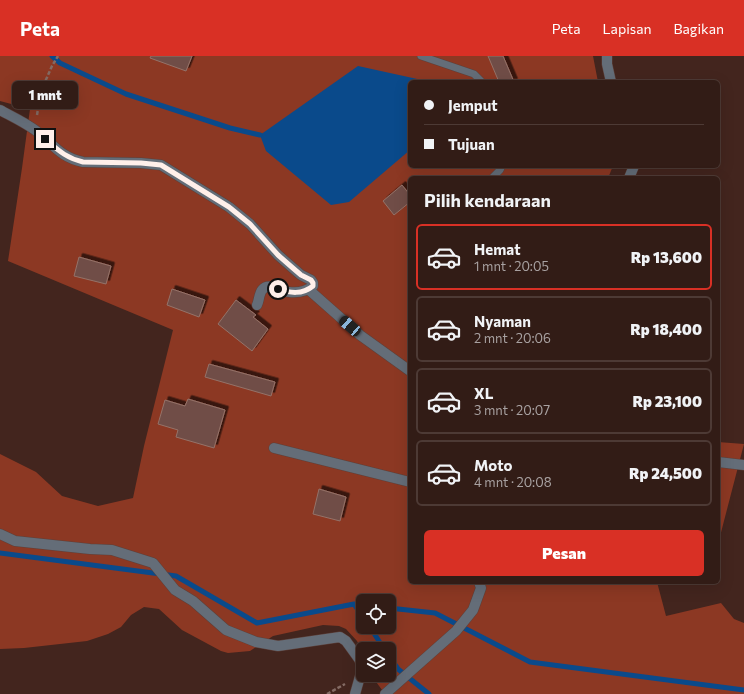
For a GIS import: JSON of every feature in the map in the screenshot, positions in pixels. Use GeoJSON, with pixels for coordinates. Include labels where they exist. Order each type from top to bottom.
{"type":"FeatureCollection","features":[{"type":"Feature","properties":{"kind":"street"},"geometry":{"type":"LineString","coordinates":[[607,56],[607,64],[611,80]]}},
{"type":"Feature","properties":{"kind":"street"},"geometry":{"type":"LineString","coordinates":[[0,110],[35,130],[64,155],[73,160],[83,162],[141,163],[161,165],[229,207],[250,224],[278,255],[301,275],[311,280],[313,283],[313,286],[302,292],[288,292],[271,286],[267,287],[262,291],[257,305]]}},
{"type":"Feature","properties":{"kind":"street"},"geometry":{"type":"LineString","coordinates":[[308,289],[360,335],[408,370]]}},
{"type":"Feature","properties":{"kind":"street"},"geometry":{"type":"LineString","coordinates":[[274,448],[408,482]]}},
{"type":"Feature","properties":{"kind":"street"},"geometry":{"type":"LineString","coordinates":[[720,462],[744,465]]}},
{"type":"Feature","properties":{"kind":"street"},"geometry":{"type":"LineString","coordinates":[[0,534],[15,541],[112,550],[153,563],[175,590],[193,601],[226,630],[256,642],[278,646],[340,637],[346,641],[359,659],[360,673],[355,694]]}},
{"type":"Feature","properties":{"kind":"street"},"geometry":{"type":"LineString","coordinates":[[385,694],[456,631],[473,610],[481,588],[480,584]]}},
{"type":"Feature","properties":{"kind":"lane"},"geometry":{"type":"LineString","coordinates":[[421,56],[474,74],[480,80]]}},
{"type":"Feature","properties":{"kind":"lane"},"geometry":{"type":"LineString","coordinates":[[494,176],[501,168]]}},
{"type":"Feature","properties":{"kind":"path"},"geometry":{"type":"LineString","coordinates":[[35,130],[41,91],[58,56]]}},
{"type":"Feature","properties":{"kind":"shaded area"},"geometry":{"type":"Polygon","coordinates":[[[0,56],[593,56],[598,80],[408,80],[408,168],[612,168],[609,176],[408,176],[408,584],[658,584],[666,616],[721,603],[734,619],[744,623],[744,694],[385,694],[376,682],[396,682],[396,642],[358,642],[346,629],[339,626],[323,625],[273,636],[250,651],[228,653],[221,651],[182,630],[159,609],[144,607],[131,615],[121,627],[108,634],[87,641],[24,648],[0,649],[0,454],[36,472],[62,496],[98,506],[133,498],[144,446],[173,330],[8,261],[30,109],[0,101],[0,56]]]}},
{"type":"Feature","properties":{"kind":"shaded area"},"geometry":{"type":"Polygon","coordinates":[[[720,442],[744,444],[720,536],[720,442]]]}},
{"type":"Feature","properties":{"kind":"water"},"geometry":{"type":"Polygon","coordinates":[[[358,66],[422,80],[408,80],[408,152],[349,202],[331,205],[266,151],[260,135],[358,66]]]}},
{"type":"Feature","properties":{"kind":"building"},"geometry":{"type":"Polygon","coordinates":[[[151,56],[192,56],[186,71],[150,58],[151,56]]]}},
{"type":"Feature","properties":{"kind":"building"},"geometry":{"type":"Polygon","coordinates":[[[488,56],[503,56],[513,80],[498,80],[488,56]]]}},
{"type":"Feature","properties":{"kind":"building"},"geometry":{"type":"Polygon","coordinates":[[[402,185],[408,192],[408,204],[394,215],[383,201],[402,185]]]}},
{"type":"Feature","properties":{"kind":"building"},"geometry":{"type":"Polygon","coordinates":[[[79,257],[111,266],[106,284],[74,276],[79,257]]]}},
{"type":"Feature","properties":{"kind":"building"},"geometry":{"type":"Polygon","coordinates":[[[172,289],[205,300],[199,317],[167,305],[172,289]]]}},
{"type":"Feature","properties":{"kind":"building"},"geometry":{"type":"Polygon","coordinates":[[[236,300],[256,315],[253,317],[268,329],[252,351],[218,324],[236,300]]]}},
{"type":"Feature","properties":{"kind":"building"},"geometry":{"type":"Polygon","coordinates":[[[209,364],[275,382],[271,396],[205,377],[209,364]]]}},
{"type":"Feature","properties":{"kind":"building"},"geometry":{"type":"Polygon","coordinates":[[[188,399],[225,410],[214,448],[176,437],[178,430],[158,424],[165,400],[185,406],[188,399]]]}},
{"type":"Feature","properties":{"kind":"building"},"geometry":{"type":"Polygon","coordinates":[[[319,489],[346,497],[340,521],[313,514],[319,489]]]}},
{"type":"Feature","properties":{"kind":"waterway"},"geometry":{"type":"LineString","coordinates":[[52,56],[60,63],[126,94],[230,128],[260,135]]}},
{"type":"Feature","properties":{"kind":"waterway"},"geometry":{"type":"LineString","coordinates":[[0,553],[176,576],[257,623],[354,604],[356,607]]}},
{"type":"Feature","properties":{"kind":"waterway"},"geometry":{"type":"LineString","coordinates":[[396,609],[435,613],[530,662],[744,690]]}},
{"type":"Feature","properties":{"kind":"waterway"},"geometry":{"type":"LineString","coordinates":[[374,634],[380,642]]}},
{"type":"Feature","properties":{"kind":"waterway"},"geometry":{"type":"LineString","coordinates":[[396,666],[429,694]]}},
{"type":"Feature","properties":{"kind":"route"},"geometry":{"type":"LineString","coordinates":[[45,139],[64,155],[73,160],[83,162],[141,163],[161,165],[229,207],[250,224],[278,255],[301,275],[311,280],[313,283],[312,288],[302,292],[288,292],[278,289]]}}]}
